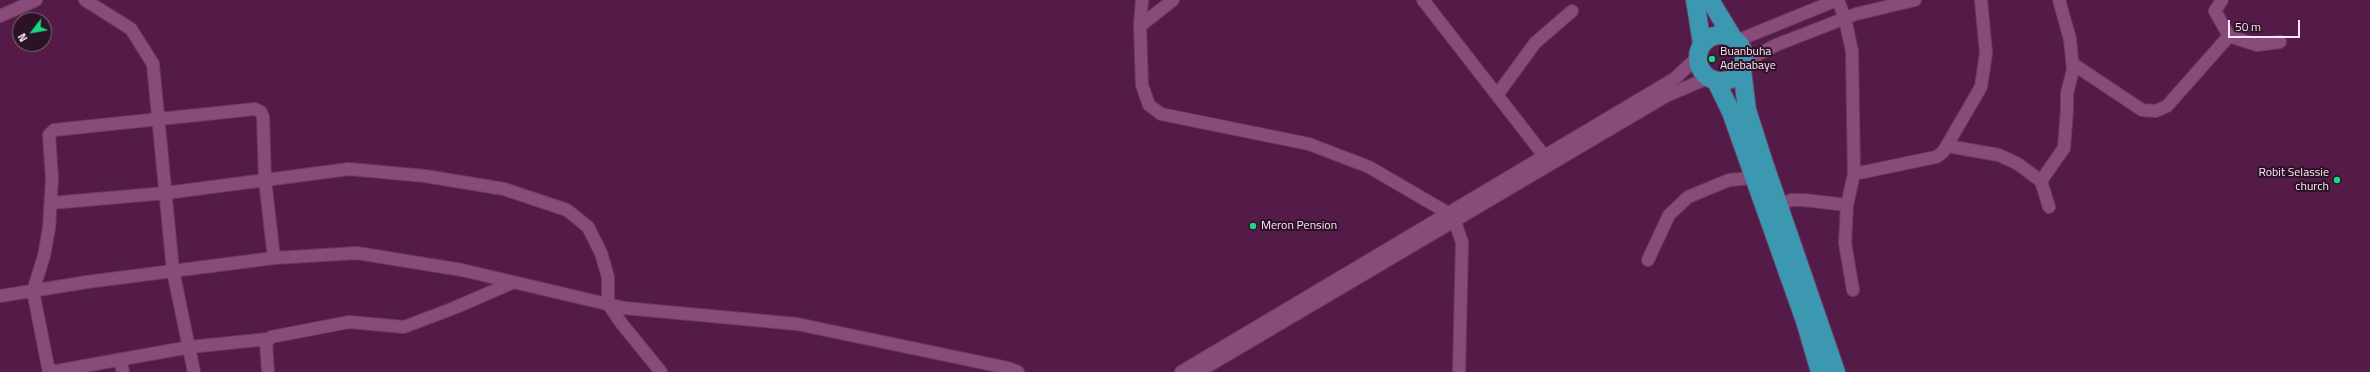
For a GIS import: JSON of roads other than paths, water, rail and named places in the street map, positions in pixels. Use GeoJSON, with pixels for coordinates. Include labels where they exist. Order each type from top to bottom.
{"type":"FeatureCollection","features":[{"type":"Feature","properties":{"kind":"highway"},"geometry":{"type":"LineString","coordinates":[[1695,0],[1700,51],[1699,66],[1712,79],[1728,105],[1754,178],[1811,318]]}},
{"type":"Feature","properties":{"kind":"highway"},"geometry":{"type":"LineString","coordinates":[[1710,0],[1741,47],[1748,110],[1826,366]]}},
{"type":"Feature","properties":{"kind":"highway"},"geometry":{"type":"LineString","coordinates":[[1700,51],[1715,35],[1722,34],[1735,40]]}},
{"type":"Feature","properties":{"kind":"highway"},"geometry":{"type":"LineString","coordinates":[[1712,79],[1731,80],[1743,65]]}},
{"type":"Feature","properties":{"kind":"street"},"geometry":{"type":"LineString","coordinates":[[0,16],[36,0]]}},
{"type":"Feature","properties":{"kind":"street"},"geometry":{"type":"LineString","coordinates":[[85,0],[131,29],[153,64],[174,271],[194,372]]}},
{"type":"Feature","properties":{"kind":"street"},"geometry":{"type":"LineString","coordinates":[[1142,0],[1140,26],[1142,84],[1150,105],[1161,114],[1309,144],[1369,167],[1452,217],[1462,242],[1459,372]]}},
{"type":"Feature","properties":{"kind":"street"},"geometry":{"type":"LineString","coordinates":[[1140,26],[1173,0]]}},
{"type":"Feature","properties":{"kind":"street"},"geometry":{"type":"LineString","coordinates":[[1424,0],[1547,160]]}},
{"type":"Feature","properties":{"kind":"street"},"geometry":{"type":"LineString","coordinates":[[1735,40],[1838,0],[1845,20],[1852,51],[1854,174],[1847,205],[1845,243],[1854,290]]}},
{"type":"Feature","properties":{"kind":"street"},"geometry":{"type":"LineString","coordinates":[[1743,65],[1776,45],[1845,20],[1866,6],[1915,0]]}},
{"type":"Feature","properties":{"kind":"street"},"geometry":{"type":"LineString","coordinates":[[1854,174],[1936,157],[1943,152],[1981,88],[1986,53],[1981,0]]}},
{"type":"Feature","properties":{"kind":"street"},"geometry":{"type":"LineString","coordinates":[[2042,181],[2064,148],[2068,109],[2066,93],[2073,64],[2069,35],[2059,0]]}},
{"type":"Feature","properties":{"kind":"street"},"geometry":{"type":"LineString","coordinates":[[2222,0],[2215,11],[2229,36],[2257,45],[2280,42]]}},
{"type":"Feature","properties":{"kind":"street"},"geometry":{"type":"LineString","coordinates":[[1497,95],[1535,43],[1572,11]]}},
{"type":"Feature","properties":{"kind":"street"},"geometry":{"type":"LineString","coordinates":[[2073,64],[2142,110],[2156,111],[2167,106],[2229,36]]}},
{"type":"Feature","properties":{"kind":"street"},"geometry":{"type":"LineString","coordinates":[[1198,372],[1547,160],[1674,79],[1700,51]]}},
{"type":"Feature","properties":{"kind":"street"},"geometry":{"type":"LineString","coordinates":[[1547,160],[1666,96],[1712,79]]}},
{"type":"Feature","properties":{"kind":"street"},"geometry":{"type":"LineString","coordinates":[[274,258],[265,180],[263,117],[261,112],[255,109],[51,132],[49,135],[52,157],[51,203],[44,256],[33,291],[50,372],[190,347],[268,339],[349,322],[404,327],[454,308],[514,282]]}},
{"type":"Feature","properties":{"kind":"street"},"geometry":{"type":"LineString","coordinates":[[1947,146],[1999,154],[2018,164],[2042,181],[2049,207]]}},
{"type":"Feature","properties":{"kind":"street"},"geometry":{"type":"LineString","coordinates":[[51,203],[166,193],[349,170],[425,176],[504,189],[567,210],[588,227],[601,253],[608,277],[608,304],[622,324],[661,372]]}},
{"type":"Feature","properties":{"kind":"street"},"geometry":{"type":"LineString","coordinates":[[1648,260],[1668,215],[1688,197],[1729,180],[1754,178]]}},
{"type":"Feature","properties":{"kind":"street"},"geometry":{"type":"LineString","coordinates":[[1778,205],[1791,200],[1804,200],[1847,205]]}},
{"type":"Feature","properties":{"kind":"street"},"geometry":{"type":"LineString","coordinates":[[1181,372],[1452,217]]}},
{"type":"Feature","properties":{"kind":"street"},"geometry":{"type":"LineString","coordinates":[[0,296],[274,258],[357,253],[462,270],[624,308],[797,324],[1008,368],[1018,372]]}},
{"type":"Feature","properties":{"kind":"street"},"geometry":{"type":"LineString","coordinates":[[268,339],[266,342],[268,372]]}},
{"type":"Feature","properties":{"kind":"street"},"geometry":{"type":"LineString","coordinates":[[120,359],[123,372]]}},
{"type":"Feature","properties":{"kind":"place","name":"Buanbuha Adebabaye"},"geometry":{"type":"Point","coordinates":[1712,59]}},
{"type":"Feature","properties":{"kind":"place","name":"Robit Selassie church"},"geometry":{"type":"Point","coordinates":[2337,180]}},
{"type":"Feature","properties":{"kind":"place","name":"Meron Pension"},"geometry":{"type":"Point","coordinates":[1253,226]}}]}
